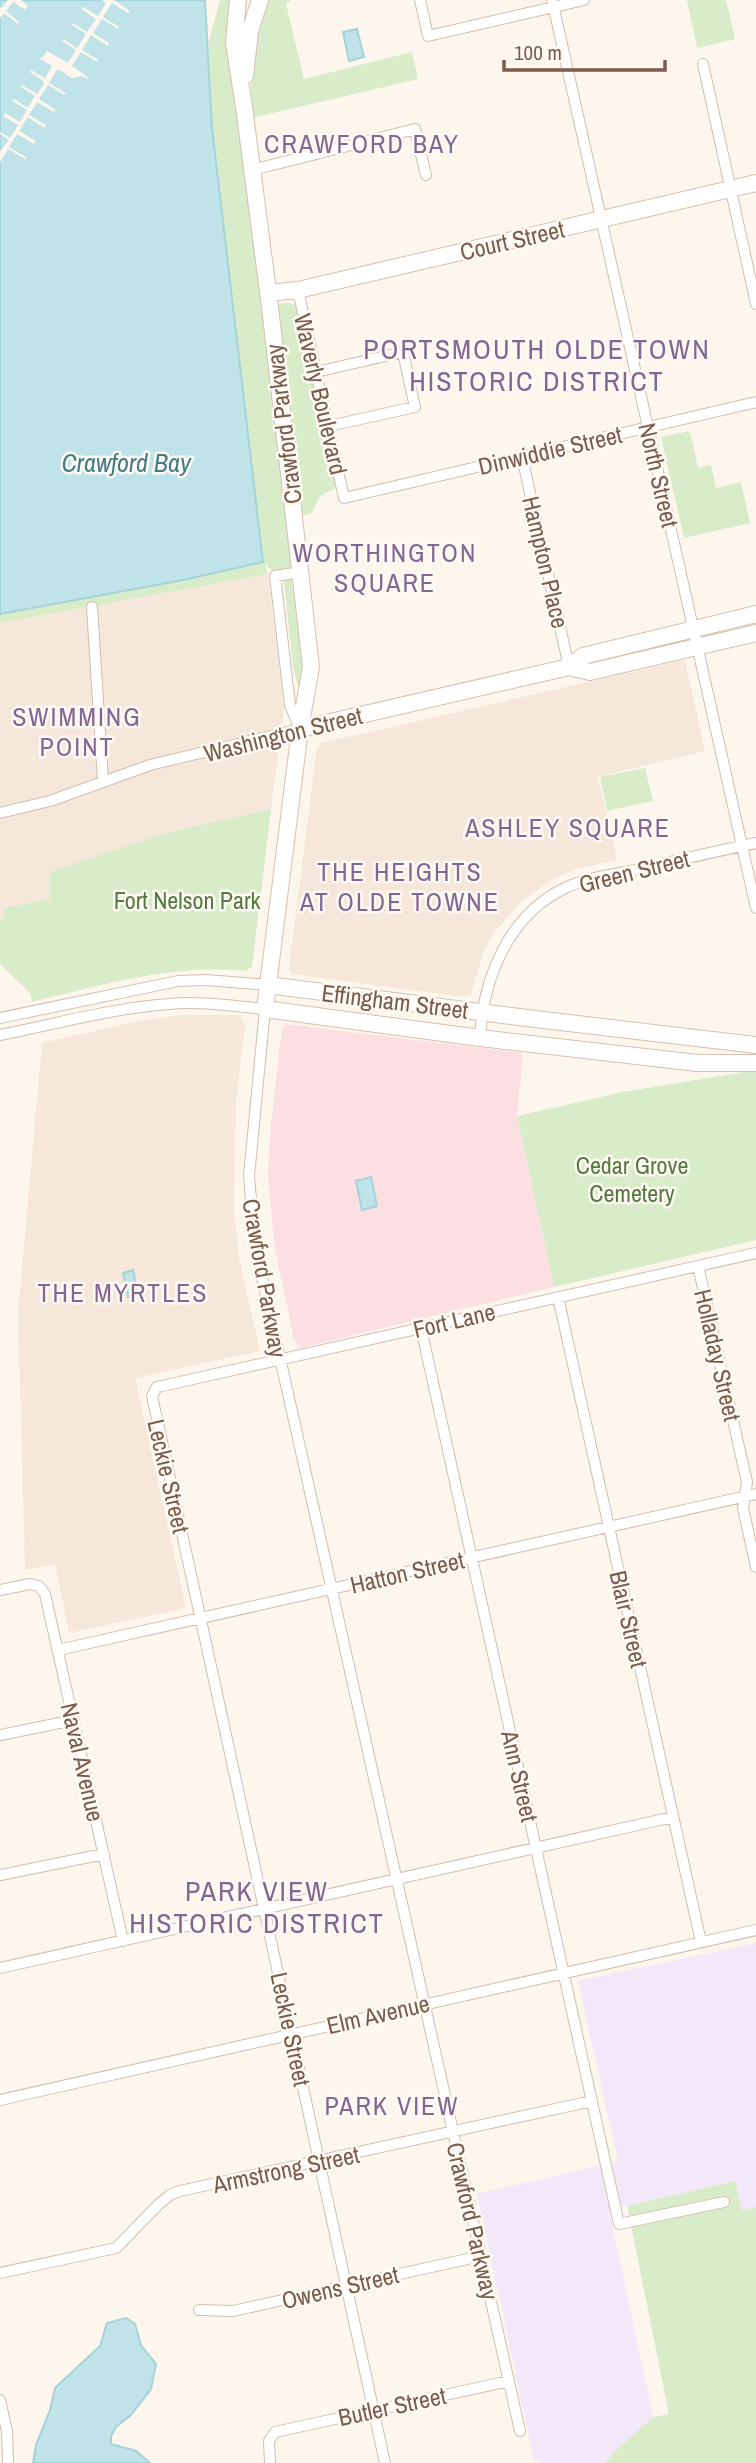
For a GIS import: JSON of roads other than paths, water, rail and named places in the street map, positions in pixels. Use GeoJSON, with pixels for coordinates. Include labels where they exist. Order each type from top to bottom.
{"type":"FeatureCollection","features":[{"type":"Feature","properties":{"kind":"main road","name":"Crawford Parkway"},"geometry":{"type":"LineString","coordinates":[[238,0],[234,43],[268,293],[311,667],[300,729],[265,1009]]}},
{"type":"Feature","properties":{"kind":"main road","name":"Crawford Parkway"},"geometry":{"type":"LineString","coordinates":[[244,107],[250,31],[260,0]]}},
{"type":"Feature","properties":{"kind":"main road","name":"Court Street"},"geometry":{"type":"LineString","coordinates":[[268,293],[298,290],[756,183]]}},
{"type":"Feature","properties":{"kind":"main road","name":"Washington Street"},"geometry":{"type":"LineString","coordinates":[[300,729],[569,667],[583,656],[756,614]]}},
{"type":"Feature","properties":{"kind":"main road","name":"Washington Street"},"geometry":{"type":"LineString","coordinates":[[569,667],[590,672],[756,633]]}},
{"type":"Feature","properties":{"kind":"main road","name":"Effingham Street"},"geometry":{"type":"LineString","coordinates":[[268,985],[756,1045]]}},
{"type":"Feature","properties":{"kind":"main road","name":"Effingham Street"},"geometry":{"type":"LineString","coordinates":[[265,1009],[480,1038],[697,1063],[756,1063]]}},
{"type":"Feature","properties":{"kind":"street"},"geometry":{"type":"LineString","coordinates":[[420,0],[428,36],[553,4],[584,0]]}},
{"type":"Feature","properties":{"kind":"street","name":"North Street"},"geometry":{"type":"LineString","coordinates":[[553,4],[756,908]]}},
{"type":"Feature","properties":{"kind":"street"},"geometry":{"type":"LineString","coordinates":[[703,64],[756,304]]}},
{"type":"Feature","properties":{"kind":"street"},"geometry":{"type":"LineString","coordinates":[[252,170],[415,129],[426,175]]}},
{"type":"Feature","properties":{"kind":"street","name":"Waverly Boulevard"},"geometry":{"type":"LineString","coordinates":[[298,290],[344,498]]}},
{"type":"Feature","properties":{"kind":"street"},"geometry":{"type":"LineString","coordinates":[[316,372],[402,352],[415,407],[329,426]]}},
{"type":"Feature","properties":{"kind":"street","name":"Dinwiddie Street"},"geometry":{"type":"LineString","coordinates":[[344,498],[756,402]]}},
{"type":"Feature","properties":{"kind":"street","name":"Hampton Place"},"geometry":{"type":"LineString","coordinates":[[522,457],[569,667]]}},
{"type":"Feature","properties":{"kind":"street"},"geometry":{"type":"LineString","coordinates":[[300,729],[289,705],[275,576],[301,572]]}},
{"type":"Feature","properties":{"kind":"street"},"geometry":{"type":"LineString","coordinates":[[92,607],[103,781]]}},
{"type":"Feature","properties":{"kind":"street","name":"Washington Street"},"geometry":{"type":"LineString","coordinates":[[0,813],[50,801],[150,765],[300,729]]}},
{"type":"Feature","properties":{"kind":"street","name":"Green Street"},"geometry":{"type":"LineString","coordinates":[[480,1038],[481,1012],[498,958],[520,923],[541,902],[576,884],[756,842]]}},
{"type":"Feature","properties":{"kind":"street","name":"Effingham Street"},"geometry":{"type":"LineString","coordinates":[[0,1018],[178,981],[206,980],[268,985]]}},
{"type":"Feature","properties":{"kind":"street","name":"Effingham Street"},"geometry":{"type":"LineString","coordinates":[[0,1035],[83,1017],[170,1003],[265,1009]]}},
{"type":"Feature","properties":{"kind":"street","name":"Crawford Parkway"},"geometry":{"type":"LineString","coordinates":[[265,1009],[254,1115],[250,1190],[255,1247],[520,2431]]}},
{"type":"Feature","properties":{"kind":"street","name":"Fort Lane"},"geometry":{"type":"LineString","coordinates":[[154,1391],[162,1385],[756,1253]]}},
{"type":"Feature","properties":{"kind":"street","name":"Holladay Street"},"geometry":{"type":"LineString","coordinates":[[698,1266],[750,1495],[743,1508],[756,1567]]}},
{"type":"Feature","properties":{"kind":"street","name":"Blair Street"},"geometry":{"type":"LineString","coordinates":[[558,1297],[701,1942]]}},
{"type":"Feature","properties":{"kind":"street","name":"Ann Street"},"geometry":{"type":"LineString","coordinates":[[421,1328],[620,2224],[724,2202]]}},
{"type":"Feature","properties":{"kind":"street","name":"Leckie Street"},"geometry":{"type":"LineString","coordinates":[[154,1391],[152,1401],[385,2463]]}},
{"type":"Feature","properties":{"kind":"street","name":"Hatton Street"},"geometry":{"type":"LineString","coordinates":[[58,1650],[750,1495]]}},
{"type":"Feature","properties":{"kind":"street","name":"Naval Avenue"},"geometry":{"type":"LineString","coordinates":[[0,1590],[30,1584],[39,1586],[46,1594],[123,1941]]}},
{"type":"Feature","properties":{"kind":"street"},"geometry":{"type":"LineString","coordinates":[[0,1735],[74,1720]]}},
{"type":"Feature","properties":{"kind":"street"},"geometry":{"type":"LineString","coordinates":[[0,1968],[673,1817]]}},
{"type":"Feature","properties":{"kind":"street"},"geometry":{"type":"LineString","coordinates":[[0,1875],[104,1854]]}},
{"type":"Feature","properties":{"kind":"street","name":"Elm Avenue"},"geometry":{"type":"LineString","coordinates":[[0,2100],[756,1930]]}},
{"type":"Feature","properties":{"kind":"street","name":"Armstrong Street"},"geometry":{"type":"LineString","coordinates":[[0,2273],[116,2248],[159,2204],[180,2191],[592,2101]]}},
{"type":"Feature","properties":{"kind":"street","name":"Owens Street"},"geometry":{"type":"LineString","coordinates":[[199,2310],[233,2311],[481,2256]]}},
{"type":"Feature","properties":{"kind":"street","name":"Butler Street"},"geometry":{"type":"LineString","coordinates":[[270,2463],[269,2441],[275,2432],[509,2381]]}},
{"type":"Feature","properties":{"kind":"street"},"geometry":{"type":"LineString","coordinates":[[0,2400],[7,2431],[8,2463]]}},
{"type":"Feature","properties":{"kind":"water","name":"Crawford Bay"},"geometry":{"type":"Polygon","coordinates":[[[0,0],[205,0],[212,128],[263,562],[183,580],[0,614],[0,0]]]}},
{"type":"Feature","properties":{"kind":"water"},"geometry":{"type":"Polygon","coordinates":[[[357,29],[364,57],[349,61],[343,32],[357,29]]]}},
{"type":"Feature","properties":{"kind":"water"},"geometry":{"type":"Polygon","coordinates":[[[371,1177],[377,1206],[362,1210],[356,1181],[371,1177]]]}},
{"type":"Feature","properties":{"kind":"water"},"geometry":{"type":"Polygon","coordinates":[[[133,1270],[138,1294],[128,1297],[123,1273],[133,1270]]]}},
{"type":"Feature","properties":{"kind":"water"},"geometry":{"type":"Polygon","coordinates":[[[126,2318],[135,2324],[141,2345],[156,2364],[151,2389],[131,2415],[116,2427],[111,2436],[111,2444],[136,2451],[150,2463],[33,2463],[36,2445],[50,2410],[55,2388],[100,2346],[107,2323],[126,2318]]]}},
{"type":"Feature","properties":{"kind":"district","name":"CRAWFORD BAY"},"geometry":{"type":"Point","coordinates":[362,143]}},
{"type":"Feature","properties":{"kind":"district","name":"PORTSMOUTH OLDE TOWN HISTORIC DISTRICT"},"geometry":{"type":"Point","coordinates":[537,365]}},
{"type":"Feature","properties":{"kind":"district","name":"WORTHINGTON SQUARE"},"geometry":{"type":"Point","coordinates":[385,567]}},
{"type":"Feature","properties":{"kind":"district","name":"SWIMMING POINT"},"geometry":{"type":"Point","coordinates":[77,731]}},
{"type":"Feature","properties":{"kind":"district","name":"ASHLEY SQUARE"},"geometry":{"type":"Point","coordinates":[568,827]}},
{"type":"Feature","properties":{"kind":"district","name":"THE HEIGHTS AT OLDE TOWNE"},"geometry":{"type":"Point","coordinates":[400,886]}},
{"type":"Feature","properties":{"kind":"district","name":"THE MYRTLES"},"geometry":{"type":"Point","coordinates":[123,1292]}},
{"type":"Feature","properties":{"kind":"district","name":"PARK VIEW HISTORIC DISTRICT"},"geometry":{"type":"Point","coordinates":[257,1907]}},
{"type":"Feature","properties":{"kind":"district","name":"PARK VIEW"},"geometry":{"type":"Point","coordinates":[392,2105]}},
{"type":"Feature","properties":{"kind":"park label","name":"Fort Nelson Park"},"geometry":{"type":"Point","coordinates":[187,900]}},
{"type":"Feature","properties":{"kind":"park label","name":"Cedar Grove Cemetery"},"geometry":{"type":"Point","coordinates":[632,1179]}}]}
